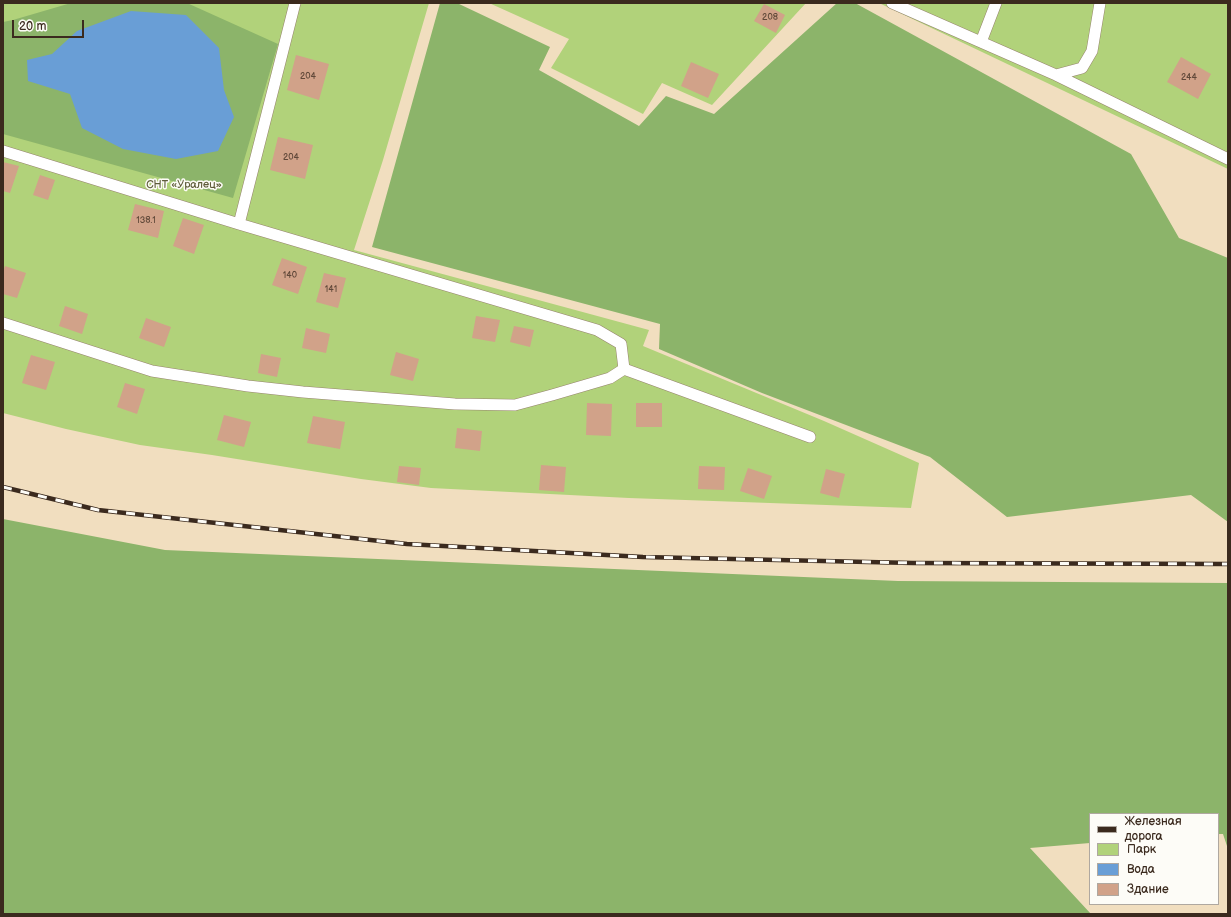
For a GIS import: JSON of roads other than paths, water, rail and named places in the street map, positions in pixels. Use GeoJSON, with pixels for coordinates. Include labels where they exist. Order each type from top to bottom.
{"type":"FeatureCollection","features":[{"type":"Feature","properties":{"kind":"lane"},"geometry":{"type":"LineString","coordinates":[[239,224],[295,3]]}},
{"type":"Feature","properties":{"kind":"lane"},"geometry":{"type":"LineString","coordinates":[[892,3],[1056,75],[1228,159]]}},
{"type":"Feature","properties":{"kind":"lane"},"geometry":{"type":"LineString","coordinates":[[981,42],[996,3]]}},
{"type":"Feature","properties":{"kind":"lane"},"geometry":{"type":"LineString","coordinates":[[1056,75],[1082,68],[1092,51],[1100,3]]}},
{"type":"Feature","properties":{"kind":"lane"},"geometry":{"type":"LineString","coordinates":[[3,151],[239,224],[597,330],[621,344],[624,369]]}},
{"type":"Feature","properties":{"kind":"lane"},"geometry":{"type":"LineString","coordinates":[[3,323],[152,371],[280,390],[455,404],[516,405],[610,378],[624,369]]}},
{"type":"Feature","properties":{"kind":"lane"},"geometry":{"type":"LineString","coordinates":[[624,369],[810,437]]}},
{"type":"Feature","properties":{"kind":"water"},"geometry":{"type":"Polygon","coordinates":[[[131,11],[186,15],[219,48],[224,90],[234,117],[218,151],[176,159],[123,149],[82,128],[70,94],[28,81],[27,60],[52,54],[77,31],[131,11]]]}},
{"type":"Feature","properties":{"kind":"railway"},"geometry":{"type":"LineString","coordinates":[[3,487],[98,510],[407,544],[643,557],[913,563],[1228,564]]}},
{"type":"Feature","properties":{"kind":"park label","name":"СНТ «Уралец»"},"geometry":{"type":"Point","coordinates":[184,185]}}]}
